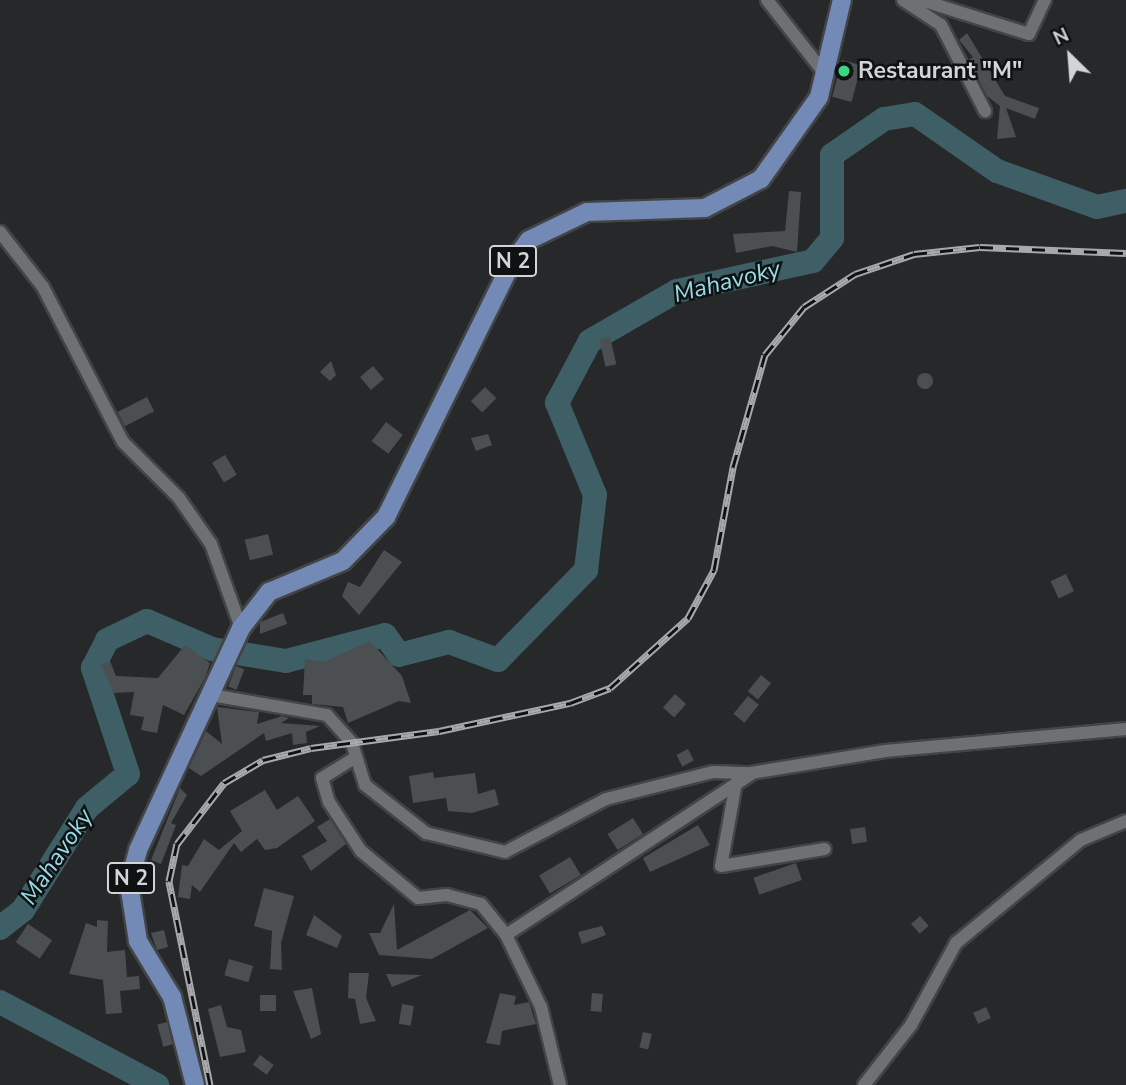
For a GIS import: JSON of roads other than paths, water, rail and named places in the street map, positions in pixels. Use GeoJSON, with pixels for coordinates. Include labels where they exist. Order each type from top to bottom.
{"type":"FeatureCollection","features":[{"type":"Feature","properties":{"kind":"main road","name":"N 2"},"geometry":{"type":"LineString","coordinates":[[195,1085],[172,997],[138,941],[129,884],[138,850],[241,628],[269,592],[343,561],[386,517],[510,265],[529,240],[587,212],[705,208],[735,195],[761,179],[796,138],[825,74],[842,0]]}},
{"type":"Feature","properties":{"kind":"street"},"geometry":{"type":"LineString","coordinates":[[767,0],[825,74]]}},
{"type":"Feature","properties":{"kind":"street"},"geometry":{"type":"LineString","coordinates":[[903,0],[941,25],[985,111]]}},
{"type":"Feature","properties":{"kind":"street"},"geometry":{"type":"LineString","coordinates":[[921,0],[1029,34],[1045,0]]}},
{"type":"Feature","properties":{"kind":"street"},"geometry":{"type":"LineString","coordinates":[[0,232],[43,287],[123,442],[179,498],[211,544],[241,628]]}},
{"type":"Feature","properties":{"kind":"street"},"geometry":{"type":"LineString","coordinates":[[211,695],[327,715],[356,757],[365,785],[426,833],[505,852],[606,799],[713,772],[751,773],[885,751],[1126,729]]}},
{"type":"Feature","properties":{"kind":"street"},"geometry":{"type":"LineString","coordinates":[[356,757],[322,778],[361,851],[418,898],[447,895],[481,904],[506,935],[541,1007],[560,1085]]}},
{"type":"Feature","properties":{"kind":"street"},"geometry":{"type":"LineString","coordinates":[[506,935],[751,773]]}},
{"type":"Feature","properties":{"kind":"street"},"geometry":{"type":"LineString","coordinates":[[736,783],[721,866],[825,849]]}},
{"type":"Feature","properties":{"kind":"street"},"geometry":{"type":"LineString","coordinates":[[863,1085],[911,1025],[956,943],[1081,840],[1126,821]]}},
{"type":"Feature","properties":{"kind":"waterway","name":"Mahavoky"},"geometry":{"type":"LineString","coordinates":[[0,928],[23,910],[87,808],[128,774],[93,668],[107,640],[147,621],[212,649],[286,661],[385,635],[399,655],[449,642],[498,660],[586,570],[595,495],[557,403],[590,341],[677,291],[813,261],[832,238],[832,155],[884,119],[915,114],[997,171],[1097,207],[1126,201]]}},
{"type":"Feature","properties":{"kind":"waterway","name":"Mahavoky"},"geometry":{"type":"LineString","coordinates":[[0,1002],[157,1085]]}},
{"type":"Feature","properties":{"kind":"railway"},"geometry":{"type":"LineString","coordinates":[[210,1085],[169,881],[177,844],[224,783],[263,760],[311,748],[439,731],[570,703],[610,688],[688,618],[714,570],[733,467],[765,355],[804,307],[855,274],[914,254],[980,247],[1126,253]]}},
{"type":"Feature","properties":{"kind":"place","name":"Restaurant \"M\""},"geometry":{"type":"Point","coordinates":[844,71]}}]}
